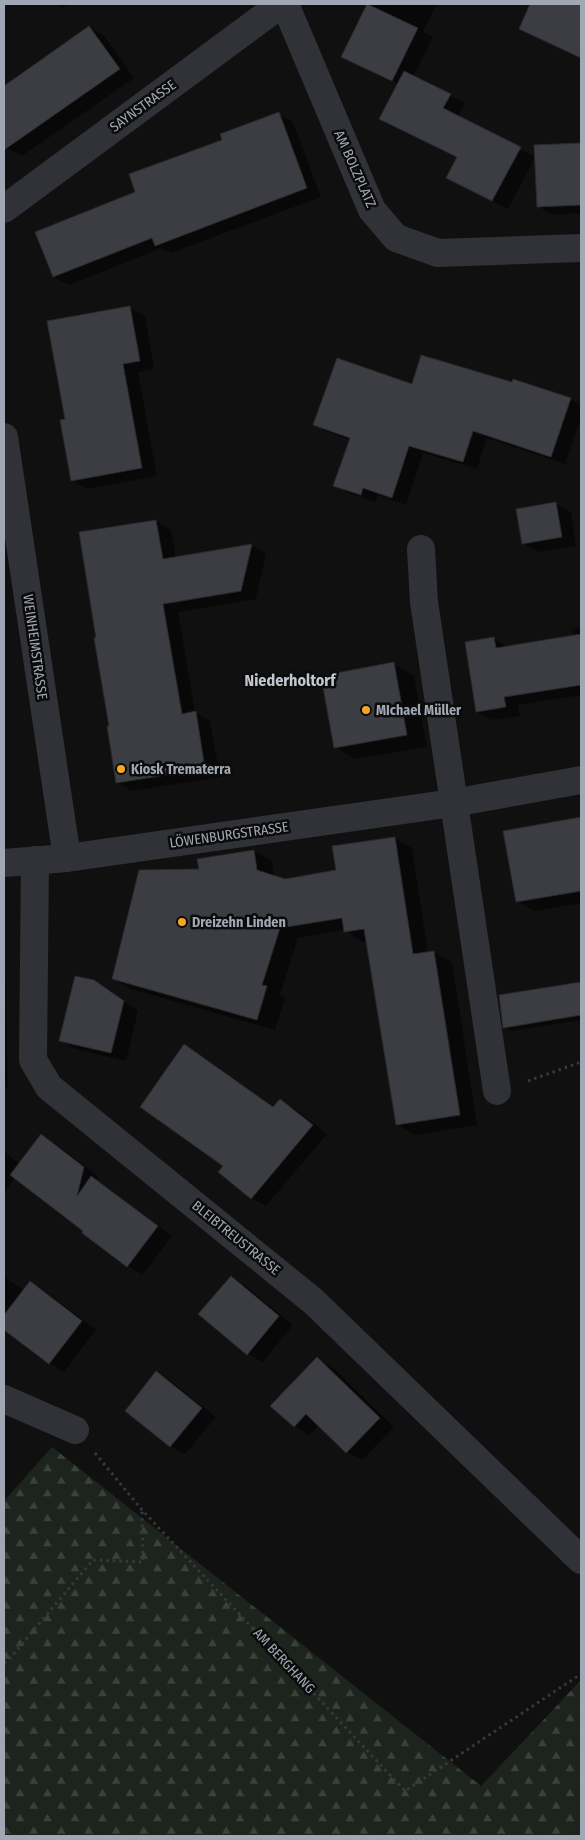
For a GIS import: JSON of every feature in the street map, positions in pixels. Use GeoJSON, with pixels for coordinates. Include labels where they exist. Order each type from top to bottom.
{"type":"FeatureCollection","features":[{"type":"Feature","properties":{"kind":"street","name":"SAYNSTRASSE"},"geometry":{"type":"LineString","coordinates":[[4,208],[281,4]]}},
{"type":"Feature","properties":{"kind":"street","name":"AM BOLZPLATZ"},"geometry":{"type":"LineString","coordinates":[[285,4],[372,210],[396,238],[438,253],[581,248]]}},
{"type":"Feature","properties":{"kind":"street","name":"WEINHEIMSTRASSE"},"geometry":{"type":"LineString","coordinates":[[4,437],[66,858]]}},
{"type":"Feature","properties":{"kind":"street"},"geometry":{"type":"LineString","coordinates":[[421,549],[424,602],[497,1092]]}},
{"type":"Feature","properties":{"kind":"street","name":"LÖWENBURGSTRASSE"},"geometry":{"type":"LineString","coordinates":[[4,863],[66,858],[453,802],[581,780]]}},
{"type":"Feature","properties":{"kind":"street","name":"BLEIBTREUSTRASSE"},"geometry":{"type":"LineString","coordinates":[[35,860],[33,1060],[49,1087],[314,1300],[581,1560]]}},
{"type":"Feature","properties":{"kind":"street"},"geometry":{"type":"LineString","coordinates":[[4,1399],[75,1430]]}},
{"type":"Feature","properties":{"kind":"path"},"geometry":{"type":"LineString","coordinates":[[497,1092],[581,1062]]}},
{"type":"Feature","properties":{"kind":"path","name":"AM BERGHANG"},"geometry":{"type":"LineString","coordinates":[[75,1430],[142,1510],[405,1791],[581,1674]]}},
{"type":"Feature","properties":{"kind":"path"},"geometry":{"type":"LineString","coordinates":[[4,1663],[93,1560],[142,1562],[142,1510]]}},
{"type":"Feature","properties":{"kind":"green space"},"geometry":{"type":"Polygon","coordinates":[[[52,1447],[481,1786],[581,1680],[581,1836],[4,1836],[4,1501],[52,1447]]]}},
{"type":"Feature","properties":{"kind":"building"},"geometry":{"type":"Polygon","coordinates":[[[367,4],[418,28],[392,81],[341,57],[367,4]]]}},
{"type":"Feature","properties":{"kind":"building"},"geometry":{"type":"Polygon","coordinates":[[[530,4],[581,4],[581,58],[519,29],[530,4]]]}},
{"type":"Feature","properties":{"kind":"building"},"geometry":{"type":"Polygon","coordinates":[[[89,26],[120,69],[4,150],[4,86],[89,26]]]}},
{"type":"Feature","properties":{"kind":"building"},"geometry":{"type":"Polygon","coordinates":[[[404,71],[451,94],[443,108],[521,147],[492,201],[446,178],[457,157],[379,119],[404,71]]]}},
{"type":"Feature","properties":{"kind":"building"},"geometry":{"type":"Polygon","coordinates":[[[279,112],[307,188],[155,246],[152,238],[53,277],[35,232],[135,192],[129,174],[222,140],[220,134],[279,112]]]}},
{"type":"Feature","properties":{"kind":"building"},"geometry":{"type":"Polygon","coordinates":[[[581,143],[581,205],[537,207],[534,145],[581,143]]]}},
{"type":"Feature","properties":{"kind":"building"},"geometry":{"type":"Polygon","coordinates":[[[130,306],[140,361],[123,364],[142,468],[71,481],[60,420],[65,419],[47,321],[130,306]]]}},
{"type":"Feature","properties":{"kind":"building"},"geometry":{"type":"Polygon","coordinates":[[[421,355],[512,382],[513,379],[571,398],[551,457],[473,431],[463,462],[409,446],[392,498],[363,488],[361,495],[333,486],[350,438],[313,425],[337,358],[412,384],[421,355]]]}},
{"type":"Feature","properties":{"kind":"building"},"geometry":{"type":"Polygon","coordinates":[[[556,502],[562,537],[522,544],[516,509],[556,502]]]}},
{"type":"Feature","properties":{"kind":"building"},"geometry":{"type":"Polygon","coordinates":[[[156,520],[163,559],[252,544],[241,591],[163,604],[182,714],[196,711],[205,769],[116,783],[79,532],[156,520]]]}},
{"type":"Feature","properties":{"kind":"building"},"geometry":{"type":"Polygon","coordinates":[[[581,634],[581,685],[504,697],[506,707],[476,712],[465,642],[494,637],[496,648],[581,634]]]}},
{"type":"Feature","properties":{"kind":"building"},"geometry":{"type":"Polygon","coordinates":[[[394,662],[407,735],[334,748],[321,676],[394,662]]]}},
{"type":"Feature","properties":{"kind":"building"},"geometry":{"type":"Polygon","coordinates":[[[581,817],[581,891],[516,902],[503,831],[581,817]]]}},
{"type":"Feature","properties":{"kind":"building"},"geometry":{"type":"Polygon","coordinates":[[[395,837],[413,954],[434,951],[460,1115],[396,1125],[364,929],[344,932],[342,918],[280,928],[262,985],[267,986],[257,1020],[112,979],[139,870],[199,869],[197,859],[254,850],[257,870],[285,879],[336,870],[332,846],[395,837]]]}},
{"type":"Feature","properties":{"kind":"building"},"geometry":{"type":"Polygon","coordinates":[[[75,976],[94,980],[124,1001],[111,1053],[59,1041],[75,976]]]}},
{"type":"Feature","properties":{"kind":"building"},"geometry":{"type":"Polygon","coordinates":[[[581,982],[581,1015],[503,1028],[499,995],[581,982]]]}},
{"type":"Feature","properties":{"kind":"building"},"geometry":{"type":"Polygon","coordinates":[[[184,1044],[273,1107],[280,1099],[313,1125],[251,1199],[218,1172],[223,1166],[140,1107],[184,1044]]]}},
{"type":"Feature","properties":{"kind":"building"},"geometry":{"type":"Polygon","coordinates":[[[41,1134],[84,1167],[77,1196],[91,1176],[158,1226],[127,1267],[10,1175],[41,1134]]]}},
{"type":"Feature","properties":{"kind":"building"},"geometry":{"type":"Polygon","coordinates":[[[231,1276],[279,1316],[247,1355],[198,1314],[231,1276]]]}},
{"type":"Feature","properties":{"kind":"building"},"geometry":{"type":"Polygon","coordinates":[[[30,1281],[82,1321],[49,1364],[4,1330],[4,1315],[30,1281]]]}},
{"type":"Feature","properties":{"kind":"building"},"geometry":{"type":"Polygon","coordinates":[[[317,1357],[380,1418],[346,1453],[306,1414],[294,1427],[270,1406],[317,1357]]]}},
{"type":"Feature","properties":{"kind":"building"},"geometry":{"type":"Polygon","coordinates":[[[156,1371],[202,1408],[170,1447],[125,1411],[156,1371]]]}},
{"type":"Feature","properties":{"kind":"place","name":"MIchael Müller"},"geometry":{"type":"Point","coordinates":[366,710]}},
{"type":"Feature","properties":{"kind":"place","name":"Kiosk Trematerra"},"geometry":{"type":"Point","coordinates":[121,769]}},
{"type":"Feature","properties":{"kind":"place","name":"Dreizehn Linden"},"geometry":{"type":"Point","coordinates":[182,922]}},
{"type":"Feature","properties":{"kind":"district","name":"Niederholtorf"},"geometry":{"type":"Point","coordinates":[290,680]}}]}
